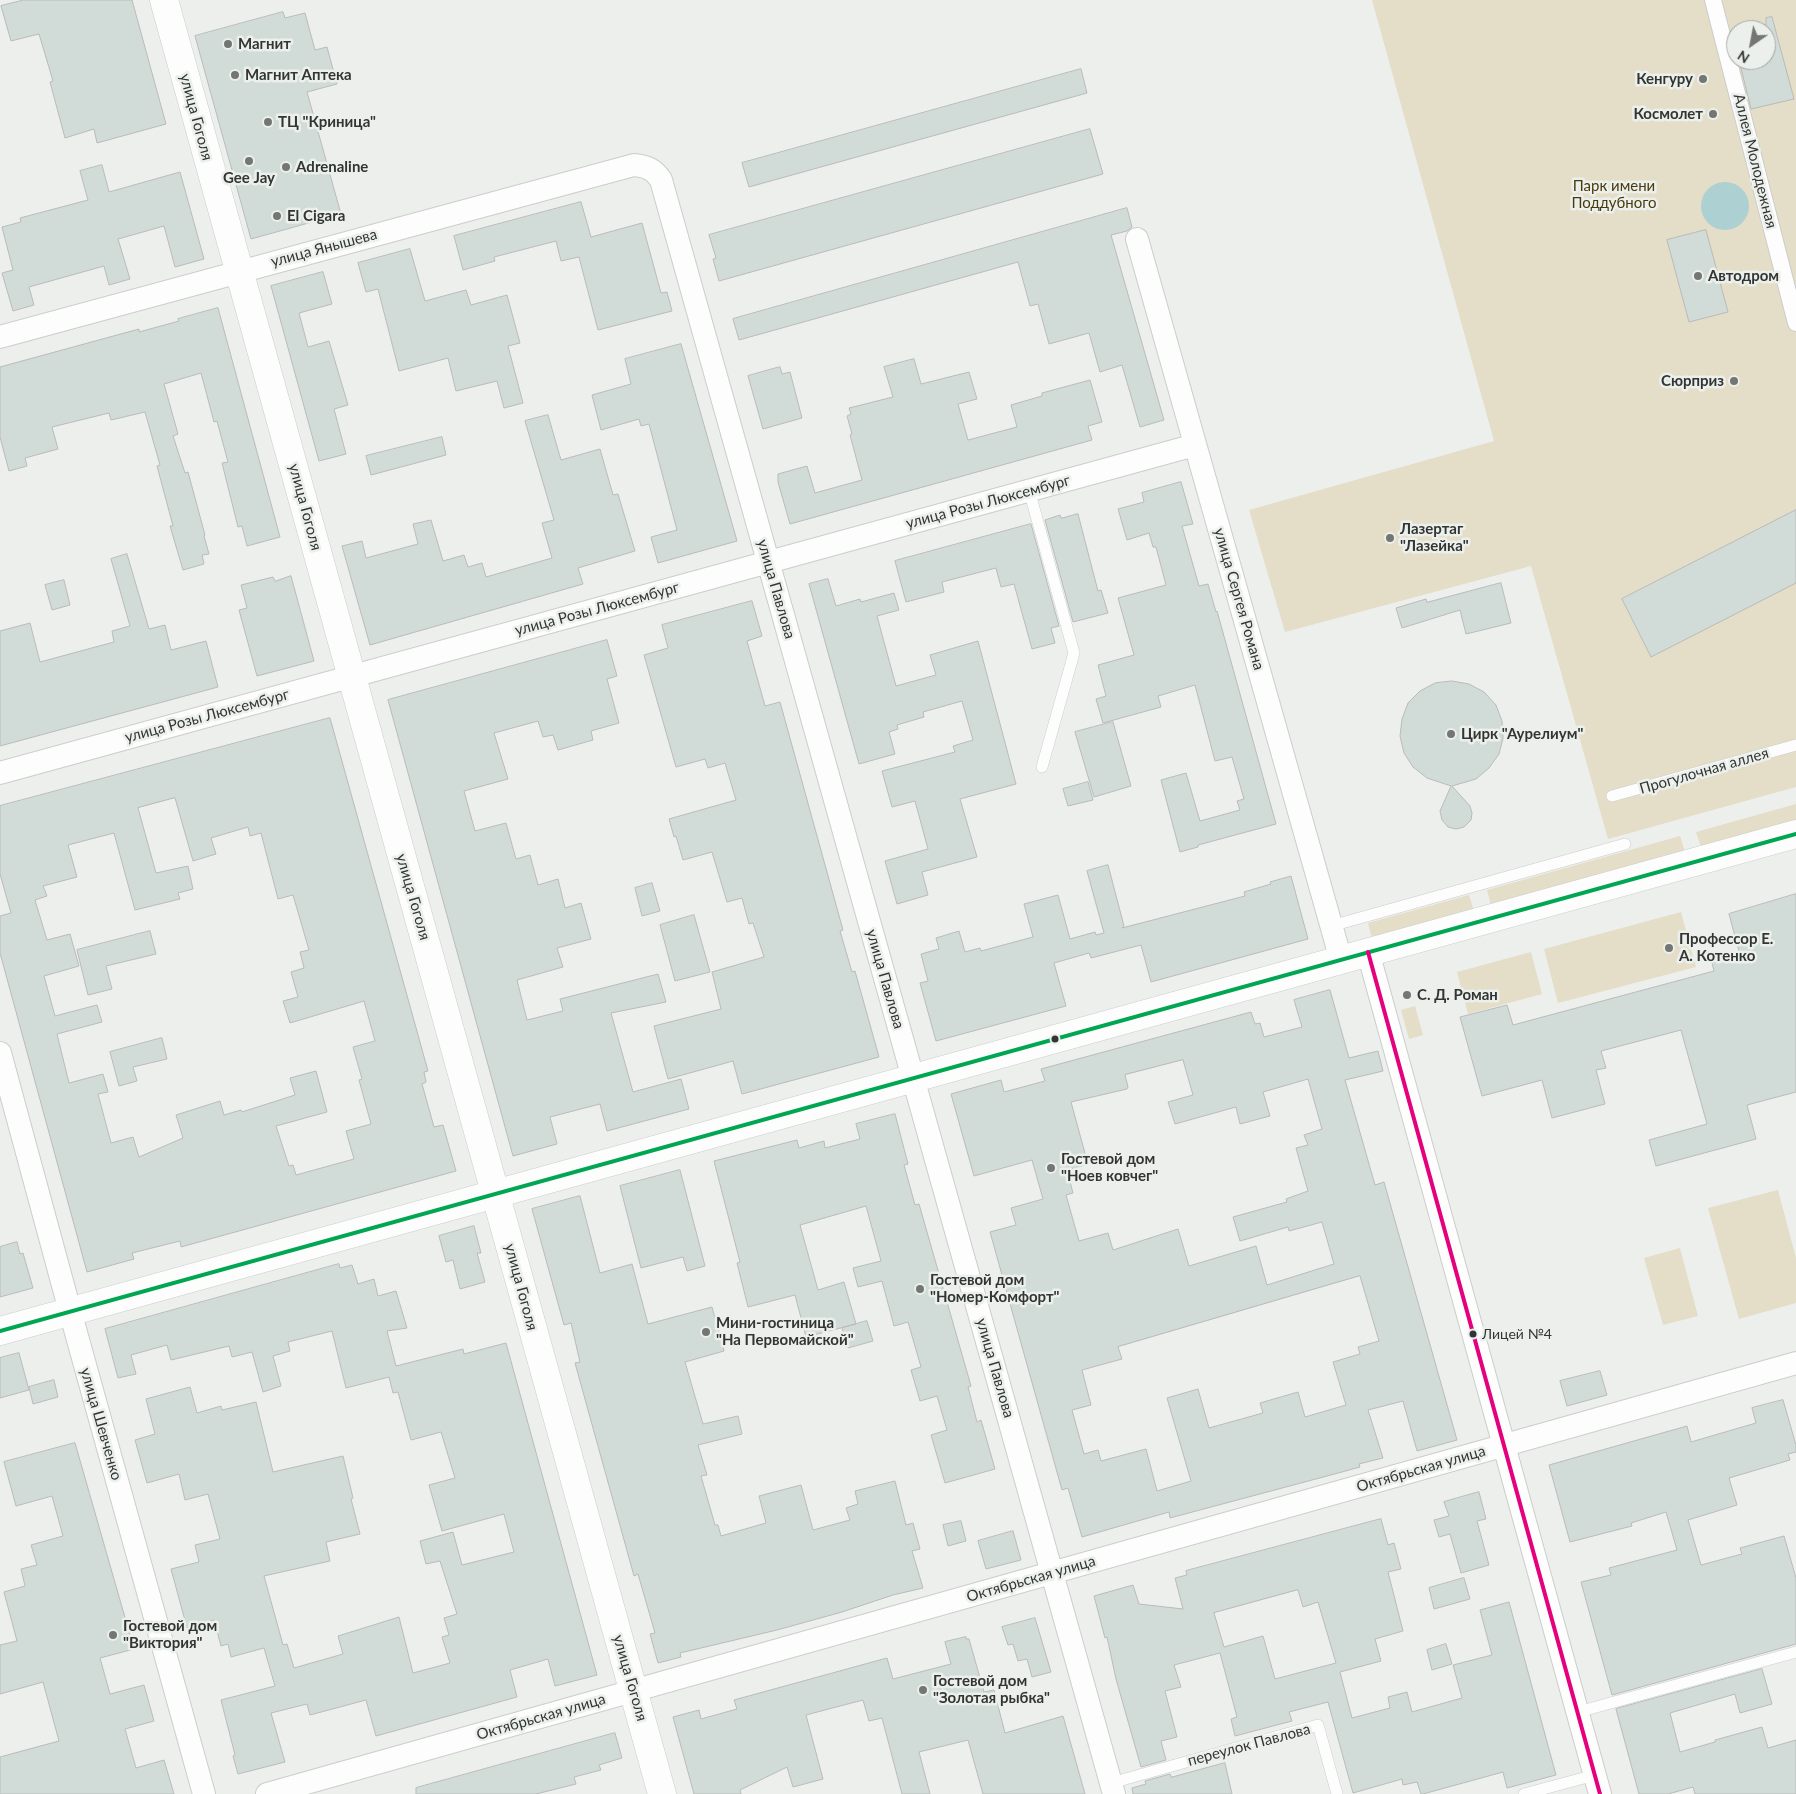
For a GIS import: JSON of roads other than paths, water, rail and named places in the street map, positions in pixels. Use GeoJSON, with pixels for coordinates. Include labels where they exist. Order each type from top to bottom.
{"type":"FeatureCollection","features":[{"type":"Feature","properties":{"kind":"street","name":"улица Гоголя"},"geometry":{"type":"LineString","coordinates":[[164,0],[662,1794]]}},
{"type":"Feature","properties":{"kind":"street","name":"Аллея Молодежная"},"geometry":{"type":"LineString","coordinates":[[1713,0],[1796,323]]}},
{"type":"Feature","properties":{"kind":"street","name":"улица Янышева"},"geometry":{"type":"LineString","coordinates":[[0,337],[634,164],[649,167]]}},
{"type":"Feature","properties":{"kind":"street","name":"улица Павлова"},"geometry":{"type":"LineString","coordinates":[[649,167],[656,172],[660,180],[1113,1788]]}},
{"type":"Feature","properties":{"kind":"street","name":"улица Сергея Романа"},"geometry":{"type":"LineString","coordinates":[[1137,239],[1341,960]]}},
{"type":"Feature","properties":{"kind":"street","name":"улица Розы Люксембург"},"geometry":{"type":"LineString","coordinates":[[0,773],[1195,445]]}},
{"type":"Feature","properties":{"kind":"street"},"geometry":{"type":"LineString","coordinates":[[0,1331],[1796,834]]}},
{"type":"Feature","properties":{"kind":"street"},"geometry":{"type":"LineString","coordinates":[[1368,952],[1597,1784]]}},
{"type":"Feature","properties":{"kind":"street","name":"улица Шевченко"},"geometry":{"type":"LineString","coordinates":[[0,1053],[204,1794]]}},
{"type":"Feature","properties":{"kind":"street","name":"Октябрьская улица"},"geometry":{"type":"LineString","coordinates":[[267,1794],[1796,1364]]}},
{"type":"Feature","properties":{"kind":"lane"},"geometry":{"type":"LineString","coordinates":[[1029,490],[1074,653],[1042,767]]}},
{"type":"Feature","properties":{"kind":"lane","name":"Прогулочная аллея"},"geometry":{"type":"LineString","coordinates":[[1612,796],[1796,745]]}},
{"type":"Feature","properties":{"kind":"lane"},"geometry":{"type":"LineString","coordinates":[[1331,926],[1625,844]]}},
{"type":"Feature","properties":{"kind":"lane"},"geometry":{"type":"LineString","coordinates":[[1578,1712],[1796,1652]]}},
{"type":"Feature","properties":{"kind":"lane","name":"переулок Павлова"},"geometry":{"type":"LineString","coordinates":[[1113,1788],[1318,1726],[1337,1794]]}},
{"type":"Feature","properties":{"kind":"lane"},"geometry":{"type":"LineString","coordinates":[[1524,1794],[1597,1784]]}},
{"type":"Feature","properties":{"kind":"water"},"geometry":{"type":"Polygon","coordinates":[[[1720,182],[1730,182],[1742,189],[1749,201],[1749,211],[1742,223],[1730,230],[1720,230],[1712,226],[1705,219],[1701,211],[1701,201],[1705,193],[1712,186],[1720,182]]]}},
{"type":"Feature","properties":{"kind":"place","name":"Магнит"},"geometry":{"type":"Point","coordinates":[228,44]}},
{"type":"Feature","properties":{"kind":"place","name":"Магнит Аптека"},"geometry":{"type":"Point","coordinates":[235,75]}},
{"type":"Feature","properties":{"kind":"place","name":"Кенгуру"},"geometry":{"type":"Point","coordinates":[1703,79]}},
{"type":"Feature","properties":{"kind":"place","name":"Космолет"},"geometry":{"type":"Point","coordinates":[1713,114]}},
{"type":"Feature","properties":{"kind":"place","name":"ТЦ \"Криница\""},"geometry":{"type":"Point","coordinates":[268,122]}},
{"type":"Feature","properties":{"kind":"place","name":"Gee Jay"},"geometry":{"type":"Point","coordinates":[249,161]}},
{"type":"Feature","properties":{"kind":"place","name":"Аdrenaline"},"geometry":{"type":"Point","coordinates":[286,167]}},
{"type":"Feature","properties":{"kind":"place","name":"El Cigara"},"geometry":{"type":"Point","coordinates":[277,216]}},
{"type":"Feature","properties":{"kind":"place","name":"Автодром"},"geometry":{"type":"Point","coordinates":[1698,276]}},
{"type":"Feature","properties":{"kind":"place","name":"Сюрприз"},"geometry":{"type":"Point","coordinates":[1734,381]}},
{"type":"Feature","properties":{"kind":"place","name":"Лазертаг \"Лазейка\""},"geometry":{"type":"Point","coordinates":[1390,538]}},
{"type":"Feature","properties":{"kind":"place","name":"Цирк \"Аурелиум\""},"geometry":{"type":"Point","coordinates":[1451,734]}},
{"type":"Feature","properties":{"kind":"place","name":"Профессор Е. А. Котенко"},"geometry":{"type":"Point","coordinates":[1669,948]}},
{"type":"Feature","properties":{"kind":"place","name":"С. Д. Роман"},"geometry":{"type":"Point","coordinates":[1407,995]}},
{"type":"Feature","properties":{"kind":"place","name":"Гостевой дом \"Ноев ковчег\""},"geometry":{"type":"Point","coordinates":[1051,1168]}},
{"type":"Feature","properties":{"kind":"place","name":"Гостевой дом \"Номер-Комфорт\""},"geometry":{"type":"Point","coordinates":[920,1289]}},
{"type":"Feature","properties":{"kind":"place","name":"Мини-гостиница \"На Первомайской\""},"geometry":{"type":"Point","coordinates":[706,1332]}},
{"type":"Feature","properties":{"kind":"place","name":"Лицей №4"},"geometry":{"type":"Point","coordinates":[1473,1334]}},
{"type":"Feature","properties":{"kind":"place","name":"Гостевой дом \"Виктория\""},"geometry":{"type":"Point","coordinates":[113,1635]}},
{"type":"Feature","properties":{"kind":"place","name":"Гостевой дом \"Золотая рыбка\""},"geometry":{"type":"Point","coordinates":[923,1690]}},
{"type":"Feature","properties":{"kind":"park label","name":"Парк имени Поддубного"},"geometry":{"type":"Point","coordinates":[1614,194]}}]}
